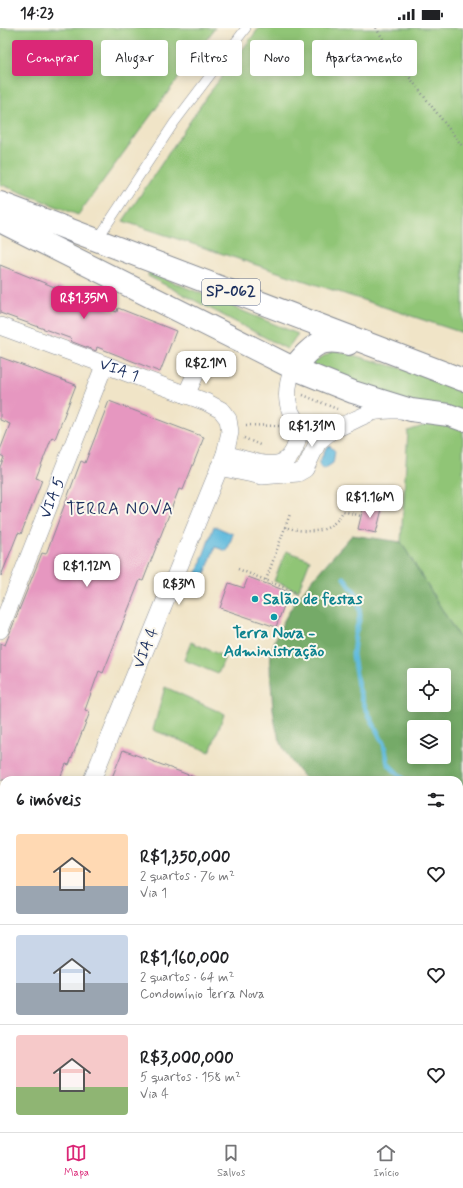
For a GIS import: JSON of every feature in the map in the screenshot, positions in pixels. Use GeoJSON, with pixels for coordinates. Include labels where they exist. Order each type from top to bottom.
{"type":"FeatureCollection","features":[{"type":"Feature","properties":{"kind":"main road","name":"SP-062"},"geometry":{"type":"LineString","coordinates":[[0,203],[402,358],[463,380]]}},
{"type":"Feature","properties":{"kind":"main road","name":"SP-062"},"geometry":{"type":"LineString","coordinates":[[0,221],[293,368],[353,392],[411,410],[449,415],[463,420]]}},
{"type":"Feature","properties":{"kind":"main road"},"geometry":{"type":"LineString","coordinates":[[293,368],[317,344],[335,340],[402,358]]}},
{"type":"Feature","properties":{"kind":"street","name":"VIA 1"},"geometry":{"type":"LineString","coordinates":[[0,326],[104,366],[186,395],[221,410],[225,414],[229,429]]}},
{"type":"Feature","properties":{"kind":"street"},"geometry":{"type":"LineString","coordinates":[[186,395],[200,364]]}},
{"type":"Feature","properties":{"kind":"street","name":"VIA 5"},"geometry":{"type":"LineString","coordinates":[[0,630],[104,366]]}},
{"type":"Feature","properties":{"kind":"street"},"geometry":{"type":"LineString","coordinates":[[293,368],[287,388],[288,407],[299,425],[309,433],[318,434],[332,430],[375,411],[411,410]]}},
{"type":"Feature","properties":{"kind":"street"},"geometry":{"type":"LineString","coordinates":[[222,461],[275,465],[281,463],[293,453],[298,441],[299,425]]}},
{"type":"Feature","properties":{"kind":"street","name":"VIA 4"},"geometry":{"type":"LineString","coordinates":[[94,776],[222,461],[229,429]]}},
{"type":"Feature","properties":{"kind":"street"},"geometry":{"type":"LineString","coordinates":[[222,461],[262,476],[298,473],[305,469],[318,442],[332,430]]}},
{"type":"Feature","properties":{"kind":"lane"},"geometry":{"type":"LineString","coordinates":[[97,240],[174,123],[246,28]]}},
{"type":"Feature","properties":{"kind":"path"},"geometry":{"type":"LineString","coordinates":[[376,28],[400,65],[463,147]]}},
{"type":"Feature","properties":{"kind":"path"},"geometry":{"type":"LineString","coordinates":[[229,429],[282,426]]}},
{"type":"Feature","properties":{"kind":"path"},"geometry":{"type":"LineString","coordinates":[[229,429],[265,447]]}},
{"type":"Feature","properties":{"kind":"path"},"geometry":{"type":"LineString","coordinates":[[284,527],[305,532],[326,529],[339,520],[343,511],[361,516]]}},
{"type":"Feature","properties":{"kind":"path"},"geometry":{"type":"LineString","coordinates":[[266,580],[290,514]]}},
{"type":"Feature","properties":{"kind":"path"},"geometry":{"type":"LineString","coordinates":[[238,569],[295,592],[296,594],[290,607]]}},
{"type":"Feature","properties":{"kind":"green space"},"geometry":{"type":"Polygon","coordinates":[[[0,28],[215,28],[206,40],[176,40],[176,76],[180,76],[78,215],[0,184],[0,28]]]}},
{"type":"Feature","properties":{"kind":"green space"},"geometry":{"type":"Polygon","coordinates":[[[259,28],[463,28],[463,333],[123,221],[207,96],[222,76],[242,76],[242,50],[259,28]]]}},
{"type":"Feature","properties":{"kind":"green space"},"geometry":{"type":"Polygon","coordinates":[[[149,272],[298,334],[287,349],[148,276],[149,272]]]}},
{"type":"Feature","properties":{"kind":"green space"},"geometry":{"type":"Polygon","coordinates":[[[334,350],[400,368],[463,388],[463,411],[401,401],[309,365],[334,350]]]}},
{"type":"Feature","properties":{"kind":"green space"},"geometry":{"type":"Polygon","coordinates":[[[449,417],[463,422],[463,644],[401,542],[408,431],[449,417]]]}},
{"type":"Feature","properties":{"kind":"green space"},"geometry":{"type":"Polygon","coordinates":[[[352,535],[401,542],[463,644],[463,776],[302,776],[297,770],[285,751],[277,731],[273,709],[270,660],[276,638],[283,622],[304,591],[352,535]]]}},
{"type":"Feature","properties":{"kind":"green space"},"geometry":{"type":"Polygon","coordinates":[[[286,551],[310,560],[298,591],[274,581],[286,551]]]}},
{"type":"Feature","properties":{"kind":"green space"},"geometry":{"type":"Polygon","coordinates":[[[191,642],[225,657],[218,674],[184,660],[191,642]]]}},
{"type":"Feature","properties":{"kind":"green space"},"geometry":{"type":"Polygon","coordinates":[[[165,687],[224,714],[210,752],[153,730],[165,687]]]}},
{"type":"Feature","properties":{"kind":"water"},"geometry":{"type":"Polygon","coordinates":[[[330,446],[335,451],[333,463],[324,469],[319,463],[326,448],[330,446]]]}},
{"type":"Feature","properties":{"kind":"water"},"geometry":{"type":"Polygon","coordinates":[[[214,526],[233,534],[227,551],[215,547],[200,587],[193,584],[214,526]]]}},
{"type":"Feature","properties":{"kind":"building"},"geometry":{"type":"Polygon","coordinates":[[[0,265],[57,288],[58,286],[83,296],[82,299],[117,312],[118,308],[176,331],[160,372],[97,347],[96,351],[70,341],[72,339],[0,313],[0,265]]]}},
{"type":"Feature","properties":{"kind":"building"},"geometry":{"type":"Polygon","coordinates":[[[0,357],[76,385],[55,439],[52,437],[36,478],[42,480],[21,534],[18,533],[1,576],[0,467],[4,457],[0,455],[0,450],[10,424],[0,420],[0,357]]]}},
{"type":"Feature","properties":{"kind":"building"},"geometry":{"type":"Polygon","coordinates":[[[109,401],[204,437],[183,490],[179,489],[143,581],[140,580],[103,673],[99,671],[85,710],[90,712],[69,765],[66,764],[61,776],[0,776],[0,643],[5,645],[42,553],[46,554],[81,461],[85,463],[109,401]]]}},
{"type":"Feature","properties":{"kind":"building"},"geometry":{"type":"Polygon","coordinates":[[[364,504],[382,509],[376,533],[358,529],[364,504]]]}},
{"type":"Feature","properties":{"kind":"building","name":"Salão de festas"},"geometry":{"type":"Polygon","coordinates":[[[248,577],[289,592],[276,627],[220,608],[229,583],[244,588],[248,577]]]}},
{"type":"Feature","properties":{"kind":"building"},"geometry":{"type":"Polygon","coordinates":[[[123,750],[191,776],[113,776],[123,750]]]}},
{"type":"Feature","properties":{"kind":"waterway"},"geometry":{"type":"LineString","coordinates":[[344,578],[357,595],[360,616],[355,635],[353,655],[358,686],[366,709],[384,745],[388,764],[400,776]]}},
{"type":"Feature","properties":{"kind":"place","name":"Salão de festas"},"geometry":{"type":"Point","coordinates":[255,599]}},
{"type":"Feature","properties":{"kind":"place","name":"Terra Nova - Administração"},"geometry":{"type":"Point","coordinates":[274,617]}},
{"type":"Feature","properties":{"kind":"district","name":"TERRA NOVA"},"geometry":{"type":"Point","coordinates":[120,509]}}]}
